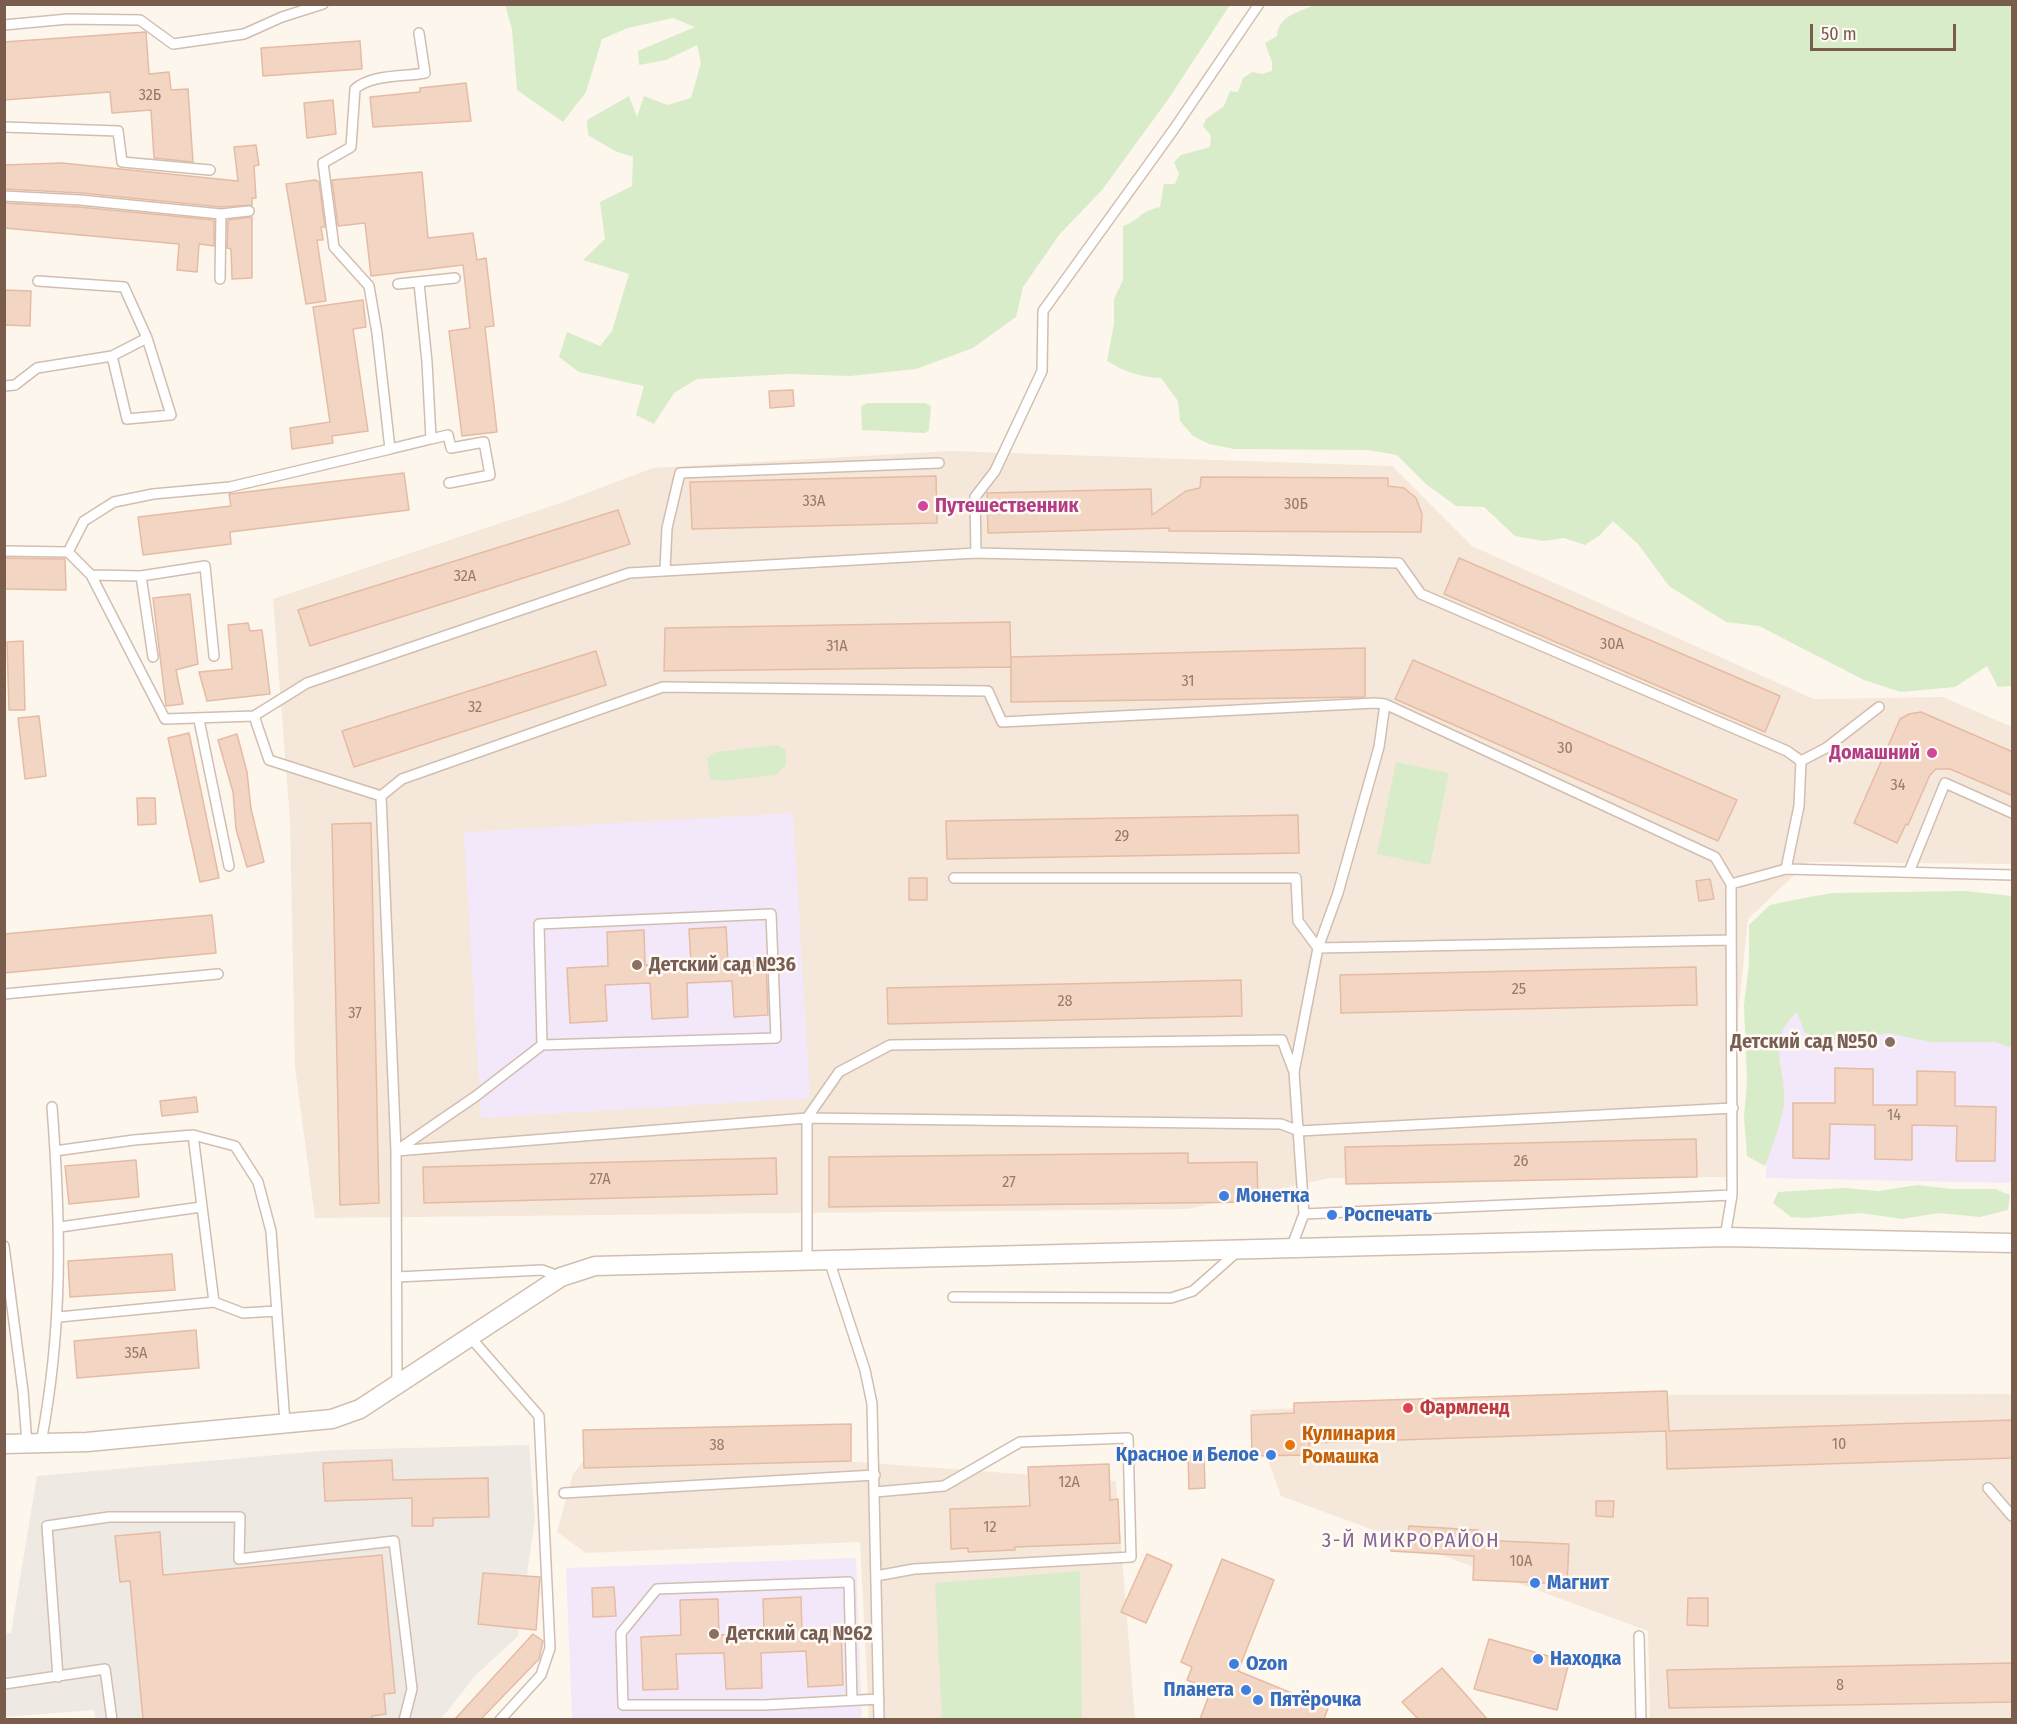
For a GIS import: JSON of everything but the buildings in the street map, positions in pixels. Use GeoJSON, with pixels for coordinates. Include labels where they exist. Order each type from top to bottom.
{"type":"FeatureCollection","features":[{"type":"Feature","properties":{"kind":"street"},"geometry":{"type":"LineString","coordinates":[[4,1444],[87,1442],[332,1419],[351,1413],[397,1385],[561,1277],[595,1266],[1725,1237],[2013,1243]]}},
{"type":"Feature","properties":{"kind":"lane"},"geometry":{"type":"LineString","coordinates":[[4,25],[68,20],[140,20],[173,44],[244,34],[282,17],[323,4]]}},
{"type":"Feature","properties":{"kind":"lane"},"geometry":{"type":"LineString","coordinates":[[976,553],[975,497],[995,471],[1042,371],[1043,310],[1174,129],[1259,4]]}},
{"type":"Feature","properties":{"kind":"lane"},"geometry":{"type":"LineString","coordinates":[[390,449],[369,286],[334,248],[323,163],[351,147],[355,89],[361,84],[378,79],[425,73],[419,33]]}},
{"type":"Feature","properties":{"kind":"lane"},"geometry":{"type":"LineString","coordinates":[[4,128],[118,130],[122,162],[210,170]]}},
{"type":"Feature","properties":{"kind":"lane"},"geometry":{"type":"LineString","coordinates":[[4,196],[80,200],[221,214],[249,211]]}},
{"type":"Feature","properties":{"kind":"lane"},"geometry":{"type":"LineString","coordinates":[[220,279],[221,214]]}},
{"type":"Feature","properties":{"kind":"lane"},"geometry":{"type":"LineString","coordinates":[[398,284],[455,278]]}},
{"type":"Feature","properties":{"kind":"lane"},"geometry":{"type":"LineString","coordinates":[[38,281],[124,287],[147,338],[171,415],[128,419],[112,356]]}},
{"type":"Feature","properties":{"kind":"lane"},"geometry":{"type":"LineString","coordinates":[[419,283],[427,362],[431,439]]}},
{"type":"Feature","properties":{"kind":"lane"},"geometry":{"type":"LineString","coordinates":[[4,386],[15,385],[36,368],[112,356],[147,338]]}},
{"type":"Feature","properties":{"kind":"lane"},"geometry":{"type":"LineString","coordinates":[[68,552],[84,521],[114,502],[153,494],[230,487],[448,435],[451,448],[484,442],[490,475],[449,483]]}},
{"type":"Feature","properties":{"kind":"lane"},"geometry":{"type":"LineString","coordinates":[[665,570],[667,528],[680,473],[939,462]]}},
{"type":"Feature","properties":{"kind":"lane"},"geometry":{"type":"LineString","coordinates":[[4,551],[68,552],[92,575],[165,719],[200,720],[254,716],[307,683],[629,573],[976,553],[1400,563],[1421,594],[1787,751],[1801,761]]}},
{"type":"Feature","properties":{"kind":"lane"},"geometry":{"type":"LineString","coordinates":[[92,575],[141,576],[205,567],[214,656]]}},
{"type":"Feature","properties":{"kind":"lane"},"geometry":{"type":"LineString","coordinates":[[141,576],[153,657]]}},
{"type":"Feature","properties":{"kind":"lane"},"geometry":{"type":"LineString","coordinates":[[381,796],[402,779],[663,687],[987,691],[1002,722],[1385,704],[1715,857],[1731,884],[1732,1195],[1725,1237]]}},
{"type":"Feature","properties":{"kind":"lane"},"geometry":{"type":"LineString","coordinates":[[1294,1072],[1318,948],[1338,893],[1379,747],[1385,704]]}},
{"type":"Feature","properties":{"kind":"lane"},"geometry":{"type":"LineString","coordinates":[[1801,761],[1826,748],[1879,708]]}},
{"type":"Feature","properties":{"kind":"lane"},"geometry":{"type":"LineString","coordinates":[[254,716],[269,760],[381,796]]}},
{"type":"Feature","properties":{"kind":"lane"},"geometry":{"type":"LineString","coordinates":[[200,720],[229,866]]}},
{"type":"Feature","properties":{"kind":"lane"},"geometry":{"type":"LineString","coordinates":[[1786,869],[1799,806],[1801,761]]}},
{"type":"Feature","properties":{"kind":"lane"},"geometry":{"type":"LineString","coordinates":[[1909,872],[1946,783],[2013,813]]}},
{"type":"Feature","properties":{"kind":"lane"},"geometry":{"type":"LineString","coordinates":[[381,796],[396,1150],[397,1385]]}},
{"type":"Feature","properties":{"kind":"lane"},"geometry":{"type":"LineString","coordinates":[[1731,884],[1786,869],[2013,875]]}},
{"type":"Feature","properties":{"kind":"lane"},"geometry":{"type":"LineString","coordinates":[[954,878],[1296,878],[1298,921],[1318,948]]}},
{"type":"Feature","properties":{"kind":"lane"},"geometry":{"type":"LineString","coordinates":[[396,1150],[476,1096],[542,1045],[776,1038],[771,914],[539,924],[542,1045]]}},
{"type":"Feature","properties":{"kind":"lane"},"geometry":{"type":"LineString","coordinates":[[1318,948],[1730,940]]}},
{"type":"Feature","properties":{"kind":"lane"},"geometry":{"type":"LineString","coordinates":[[4,994],[218,974]]}},
{"type":"Feature","properties":{"kind":"lane"},"geometry":{"type":"LineString","coordinates":[[807,1260],[807,1118],[839,1071],[890,1045],[1282,1040],[1294,1072],[1304,1214],[1291,1248]]}},
{"type":"Feature","properties":{"kind":"lane"},"geometry":{"type":"LineString","coordinates":[[34,1444],[51,1390],[58,1317],[60,1227],[52,1107]]}},
{"type":"Feature","properties":{"kind":"lane"},"geometry":{"type":"LineString","coordinates":[[396,1150],[807,1118],[1281,1124],[1299,1131],[1733,1108]]}},
{"type":"Feature","properties":{"kind":"lane"},"geometry":{"type":"LineString","coordinates":[[55,1150],[193,1135],[235,1146],[258,1182],[271,1231],[285,1423]]}},
{"type":"Feature","properties":{"kind":"lane"},"geometry":{"type":"LineString","coordinates":[[193,1135],[214,1302]]}},
{"type":"Feature","properties":{"kind":"lane"},"geometry":{"type":"LineString","coordinates":[[1304,1214],[1732,1195]]}},
{"type":"Feature","properties":{"kind":"lane"},"geometry":{"type":"LineString","coordinates":[[60,1227],[201,1207]]}},
{"type":"Feature","properties":{"kind":"lane"},"geometry":{"type":"LineString","coordinates":[[4,1246],[34,1444]]}},
{"type":"Feature","properties":{"kind":"lane"},"geometry":{"type":"LineString","coordinates":[[953,1298],[1171,1298],[1193,1291],[1241,1249]]}},
{"type":"Feature","properties":{"kind":"lane"},"geometry":{"type":"LineString","coordinates":[[829,1260],[865,1370],[872,1404],[879,1719]]}},
{"type":"Feature","properties":{"kind":"lane"},"geometry":{"type":"LineString","coordinates":[[397,1277],[542,1270],[561,1277]]}},
{"type":"Feature","properties":{"kind":"lane"},"geometry":{"type":"LineString","coordinates":[[58,1317],[214,1302],[243,1313],[276,1311]]}},
{"type":"Feature","properties":{"kind":"lane"},"geometry":{"type":"LineString","coordinates":[[471,1338],[539,1416],[550,1647],[541,1675],[500,1719]]}},
{"type":"Feature","properties":{"kind":"lane"},"geometry":{"type":"LineString","coordinates":[[875,1492],[944,1486],[1020,1442],[1128,1438],[1131,1557],[914,1569],[876,1576]]}},
{"type":"Feature","properties":{"kind":"lane"},"geometry":{"type":"LineString","coordinates":[[564,1493],[875,1475]]}},
{"type":"Feature","properties":{"kind":"lane"},"geometry":{"type":"LineString","coordinates":[[1988,1488],[2013,1516]]}},
{"type":"Feature","properties":{"kind":"lane"},"geometry":{"type":"LineString","coordinates":[[58,1677],[47,1526],[109,1517],[240,1517],[239,1559],[394,1541],[412,1689],[404,1719]]}},
{"type":"Feature","properties":{"kind":"lane"},"geometry":{"type":"LineString","coordinates":[[852,1700],[849,1582],[657,1589],[621,1633],[623,1705],[765,1706],[879,1699]]}},
{"type":"Feature","properties":{"kind":"lane"},"geometry":{"type":"LineString","coordinates":[[1639,1636],[1641,1719]]}},
{"type":"Feature","properties":{"kind":"lane"},"geometry":{"type":"LineString","coordinates":[[4,1684],[105,1669],[112,1719]]}},
{"type":"Feature","properties":{"kind":"shaded area"},"geometry":{"type":"Polygon","coordinates":[[[951,451],[1392,466],[1472,546],[1814,699],[1943,697],[2012,727],[2012,864],[1808,862],[1748,919],[1738,1015],[1738,1177],[1330,1178],[1188,1209],[315,1218],[295,1067],[290,822],[273,599],[563,502],[653,468],[951,451]]]}},
{"type":"Feature","properties":{"kind":"shaded area","name":"Детский сад №36"},"geometry":{"type":"Polygon","coordinates":[[[793,813],[810,1098],[481,1118],[464,832],[793,813]]]}},
{"type":"Feature","properties":{"kind":"shaded area","name":"Детский сад №50"},"geometry":{"type":"Polygon","coordinates":[[[2012,906],[2012,1183],[1766,1178],[1769,907],[2012,906]]]}},
{"type":"Feature","properties":{"kind":"shaded area"},"geometry":{"type":"Polygon","coordinates":[[[2012,1394],[2012,1719],[1650,1719],[1648,1631],[1281,1496],[1250,1410],[1630,1395],[2012,1394]]]}},
{"type":"Feature","properties":{"kind":"shaded area"},"geometry":{"type":"Polygon","coordinates":[[[597,1443],[1116,1481],[1135,1719],[869,1719],[860,1542],[586,1553],[557,1532],[573,1474],[597,1443]]]}},
{"type":"Feature","properties":{"kind":"shaded area"},"geometry":{"type":"Polygon","coordinates":[[[529,1445],[535,1519],[518,1636],[475,1676],[441,1719],[96,1720],[94,1710],[5,1717],[5,1633],[11,1633],[37,1476],[333,1450],[529,1445]]]}},
{"type":"Feature","properties":{"kind":"shaded area","name":"Детский сад №62"},"geometry":{"type":"Polygon","coordinates":[[[856,1558],[862,1719],[572,1719],[566,1568],[856,1558]]]}},
{"type":"Feature","properties":{"kind":"green space"},"geometry":{"type":"Polygon","coordinates":[[[505,4],[1230,5],[1167,101],[1102,190],[1059,235],[1023,287],[1016,317],[973,348],[916,369],[850,376],[789,374],[697,379],[674,393],[654,424],[636,415],[644,386],[579,372],[559,357],[567,332],[600,346],[612,331],[629,274],[583,260],[605,239],[600,202],[632,186],[633,157],[615,151],[588,135],[587,120],[629,96],[637,117],[644,96],[667,105],[691,98],[701,63],[697,45],[666,60],[639,65],[638,51],[695,27],[673,18],[628,28],[602,39],[586,92],[563,122],[517,90],[512,29],[505,4]]]}},
{"type":"Feature","properties":{"kind":"green space"},"geometry":{"type":"Polygon","coordinates":[[[1314,5],[2012,5],[2012,686],[1998,687],[1987,666],[1955,687],[1901,692],[1864,680],[1759,626],[1726,622],[1669,586],[1638,544],[1613,521],[1600,535],[1585,545],[1564,538],[1543,541],[1515,536],[1484,507],[1456,506],[1427,485],[1397,455],[1368,450],[1234,449],[1209,444],[1193,436],[1180,421],[1178,401],[1161,378],[1133,373],[1107,361],[1114,324],[1114,299],[1123,280],[1123,226],[1148,211],[1160,207],[1164,184],[1175,184],[1179,174],[1174,162],[1181,155],[1210,147],[1211,136],[1203,126],[1206,119],[1224,106],[1230,91],[1238,92],[1243,78],[1252,72],[1262,74],[1272,71],[1272,62],[1265,43],[1277,36],[1278,29],[1285,19],[1314,5]]]}},
{"type":"Feature","properties":{"kind":"green space"},"geometry":{"type":"Polygon","coordinates":[[[868,403],[925,403],[931,406],[929,430],[925,433],[862,430],[861,406],[868,403]]]}},
{"type":"Feature","properties":{"kind":"green space"},"geometry":{"type":"Polygon","coordinates":[[[778,745],[786,751],[786,765],[776,775],[722,781],[710,779],[707,758],[715,752],[778,745]]]}},
{"type":"Feature","properties":{"kind":"green space"},"geometry":{"type":"Polygon","coordinates":[[[1396,762],[1449,773],[1430,865],[1377,854],[1396,762]]]}},
{"type":"Feature","properties":{"kind":"green space"},"geometry":{"type":"Polygon","coordinates":[[[1965,891],[2012,896],[2012,1048],[1995,1042],[1930,1042],[1888,1033],[1850,1041],[1819,1039],[1805,1033],[1797,1012],[1781,1034],[1779,1045],[1784,1104],[1773,1144],[1765,1166],[1747,1156],[1744,1117],[1747,1081],[1744,1005],[1749,964],[1749,925],[1770,905],[1833,893],[1965,891]]]}},
{"type":"Feature","properties":{"kind":"green space"},"geometry":{"type":"Polygon","coordinates":[[[1917,1185],[1951,1189],[1995,1189],[2010,1195],[2008,1210],[1980,1217],[1939,1213],[1902,1219],[1861,1213],[1806,1218],[1791,1217],[1773,1203],[1778,1192],[1843,1188],[1879,1191],[1917,1185]]]}},
{"type":"Feature","properties":{"kind":"green space"},"geometry":{"type":"Polygon","coordinates":[[[1080,1571],[1082,1719],[942,1719],[935,1583],[1080,1571]]]}},
{"type":"Feature","properties":{"kind":"place","name":"Путешественник"},"geometry":{"type":"Point","coordinates":[923,506]}},
{"type":"Feature","properties":{"kind":"place","name":"Домашний"},"geometry":{"type":"Point","coordinates":[1932,753]}},
{"type":"Feature","properties":{"kind":"place","name":"Детский сад №36"},"geometry":{"type":"Point","coordinates":[637,965]}},
{"type":"Feature","properties":{"kind":"place","name":"Детский сад №50"},"geometry":{"type":"Point","coordinates":[1890,1042]}},
{"type":"Feature","properties":{"kind":"place","name":"Монетка"},"geometry":{"type":"Point","coordinates":[1224,1196]}},
{"type":"Feature","properties":{"kind":"place","name":"Роспечать"},"geometry":{"type":"Point","coordinates":[1332,1215]}},
{"type":"Feature","properties":{"kind":"place","name":"Фармленд"},"geometry":{"type":"Point","coordinates":[1408,1408]}},
{"type":"Feature","properties":{"kind":"place","name":"Кулинария Ромашка"},"geometry":{"type":"Point","coordinates":[1290,1445]}},
{"type":"Feature","properties":{"kind":"place","name":"Красное и Белое"},"geometry":{"type":"Point","coordinates":[1271,1455]}},
{"type":"Feature","properties":{"kind":"place","name":"Магнит"},"geometry":{"type":"Point","coordinates":[1535,1583]}},
{"type":"Feature","properties":{"kind":"place","name":"Детский сад №62"},"geometry":{"type":"Point","coordinates":[714,1634]}},
{"type":"Feature","properties":{"kind":"place","name":"Находка"},"geometry":{"type":"Point","coordinates":[1538,1659]}},
{"type":"Feature","properties":{"kind":"place","name":"Ozon"},"geometry":{"type":"Point","coordinates":[1234,1664]}},
{"type":"Feature","properties":{"kind":"place","name":"Планета"},"geometry":{"type":"Point","coordinates":[1246,1690]}},
{"type":"Feature","properties":{"kind":"place","name":"Пятёрочка"},"geometry":{"type":"Point","coordinates":[1258,1700]}},
{"type":"Feature","properties":{"kind":"district","name":"3-Й МИКРОРАЙОН"},"geometry":{"type":"Point","coordinates":[1411,1541]}}]}
